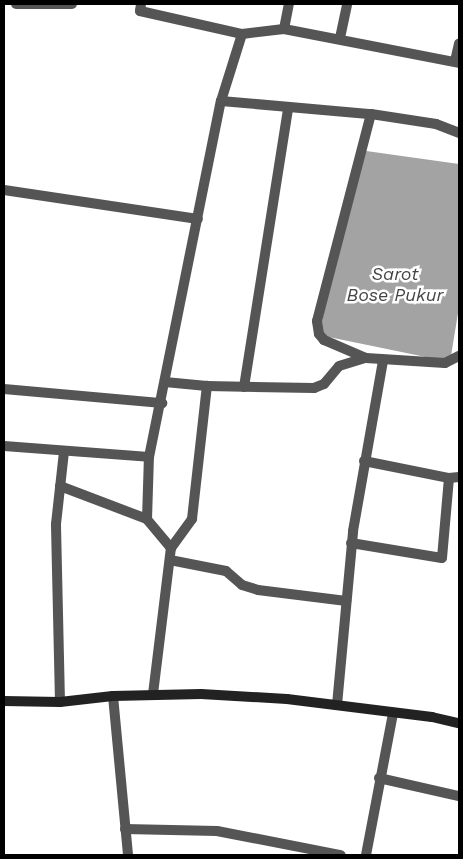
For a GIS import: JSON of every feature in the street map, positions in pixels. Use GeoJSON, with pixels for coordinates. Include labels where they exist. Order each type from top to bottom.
{"type":"FeatureCollection","features":[{"type":"Feature","properties":{"kind":"street"},"geometry":{"type":"LineString","coordinates":[[16,4],[72,4]]}},
{"type":"Feature","properties":{"kind":"street"},"geometry":{"type":"LineString","coordinates":[[141,4],[140,11],[242,34],[284,29],[340,38],[457,62],[459,43]]}},
{"type":"Feature","properties":{"kind":"street"},"geometry":{"type":"LineString","coordinates":[[284,29],[289,4]]}},
{"type":"Feature","properties":{"kind":"street"},"geometry":{"type":"LineString","coordinates":[[340,38],[347,4]]}},
{"type":"Feature","properties":{"kind":"street"},"geometry":{"type":"LineString","coordinates":[[147,519],[149,457],[162,403],[221,101],[242,34]]}},
{"type":"Feature","properties":{"kind":"street"},"geometry":{"type":"LineString","coordinates":[[221,101],[371,114],[436,124],[459,133]]}},
{"type":"Feature","properties":{"kind":"street"},"geometry":{"type":"LineString","coordinates":[[244,388],[288,108]]}},
{"type":"Feature","properties":{"kind":"street"},"geometry":{"type":"LineString","coordinates":[[371,114],[317,321],[319,334],[324,340],[366,358],[445,363],[459,356]]}},
{"type":"Feature","properties":{"kind":"street"},"geometry":{"type":"LineString","coordinates":[[4,190],[198,219]]}},
{"type":"Feature","properties":{"kind":"street"},"geometry":{"type":"LineString","coordinates":[[165,382],[244,388],[314,388],[324,384],[339,366],[366,358]]}},
{"type":"Feature","properties":{"kind":"street"},"geometry":{"type":"LineString","coordinates":[[337,705],[351,543],[383,360]]}},
{"type":"Feature","properties":{"kind":"street"},"geometry":{"type":"LineString","coordinates":[[153,694],[171,548],[192,519],[207,386]]}},
{"type":"Feature","properties":{"kind":"street"},"geometry":{"type":"LineString","coordinates":[[4,389],[162,403]]}},
{"type":"Feature","properties":{"kind":"street"},"geometry":{"type":"LineString","coordinates":[[4,446],[149,457]]}},
{"type":"Feature","properties":{"kind":"street"},"geometry":{"type":"LineString","coordinates":[[60,702],[56,524],[64,451]]}},
{"type":"Feature","properties":{"kind":"street"},"geometry":{"type":"LineString","coordinates":[[351,543],[442,558],[454,477],[364,461]]}},
{"type":"Feature","properties":{"kind":"street"},"geometry":{"type":"LineString","coordinates":[[60,486],[147,519],[171,548]]}},
{"type":"Feature","properties":{"kind":"street"},"geometry":{"type":"LineString","coordinates":[[170,560],[226,571],[242,585],[258,590],[346,601]]}},
{"type":"Feature","properties":{"kind":"street"},"geometry":{"type":"LineString","coordinates":[[4,701],[60,702],[153,694],[278,699],[432,717],[459,723]]}},
{"type":"Feature","properties":{"kind":"street"},"geometry":{"type":"LineString","coordinates":[[113,696],[128,855]]}},
{"type":"Feature","properties":{"kind":"street"},"geometry":{"type":"LineString","coordinates":[[366,855],[379,778],[393,712]]}},
{"type":"Feature","properties":{"kind":"street"},"geometry":{"type":"LineString","coordinates":[[379,778],[459,796]]}},
{"type":"Feature","properties":{"kind":"street"},"geometry":{"type":"LineString","coordinates":[[125,829],[217,830],[341,855]]}},
{"type":"Feature","properties":{"kind":"water","name":"Sarot Bose Pukur"},"geometry":{"type":"Polygon","coordinates":[[[359,150],[459,164],[459,307],[450,362],[319,335],[359,150]]]}}]}
